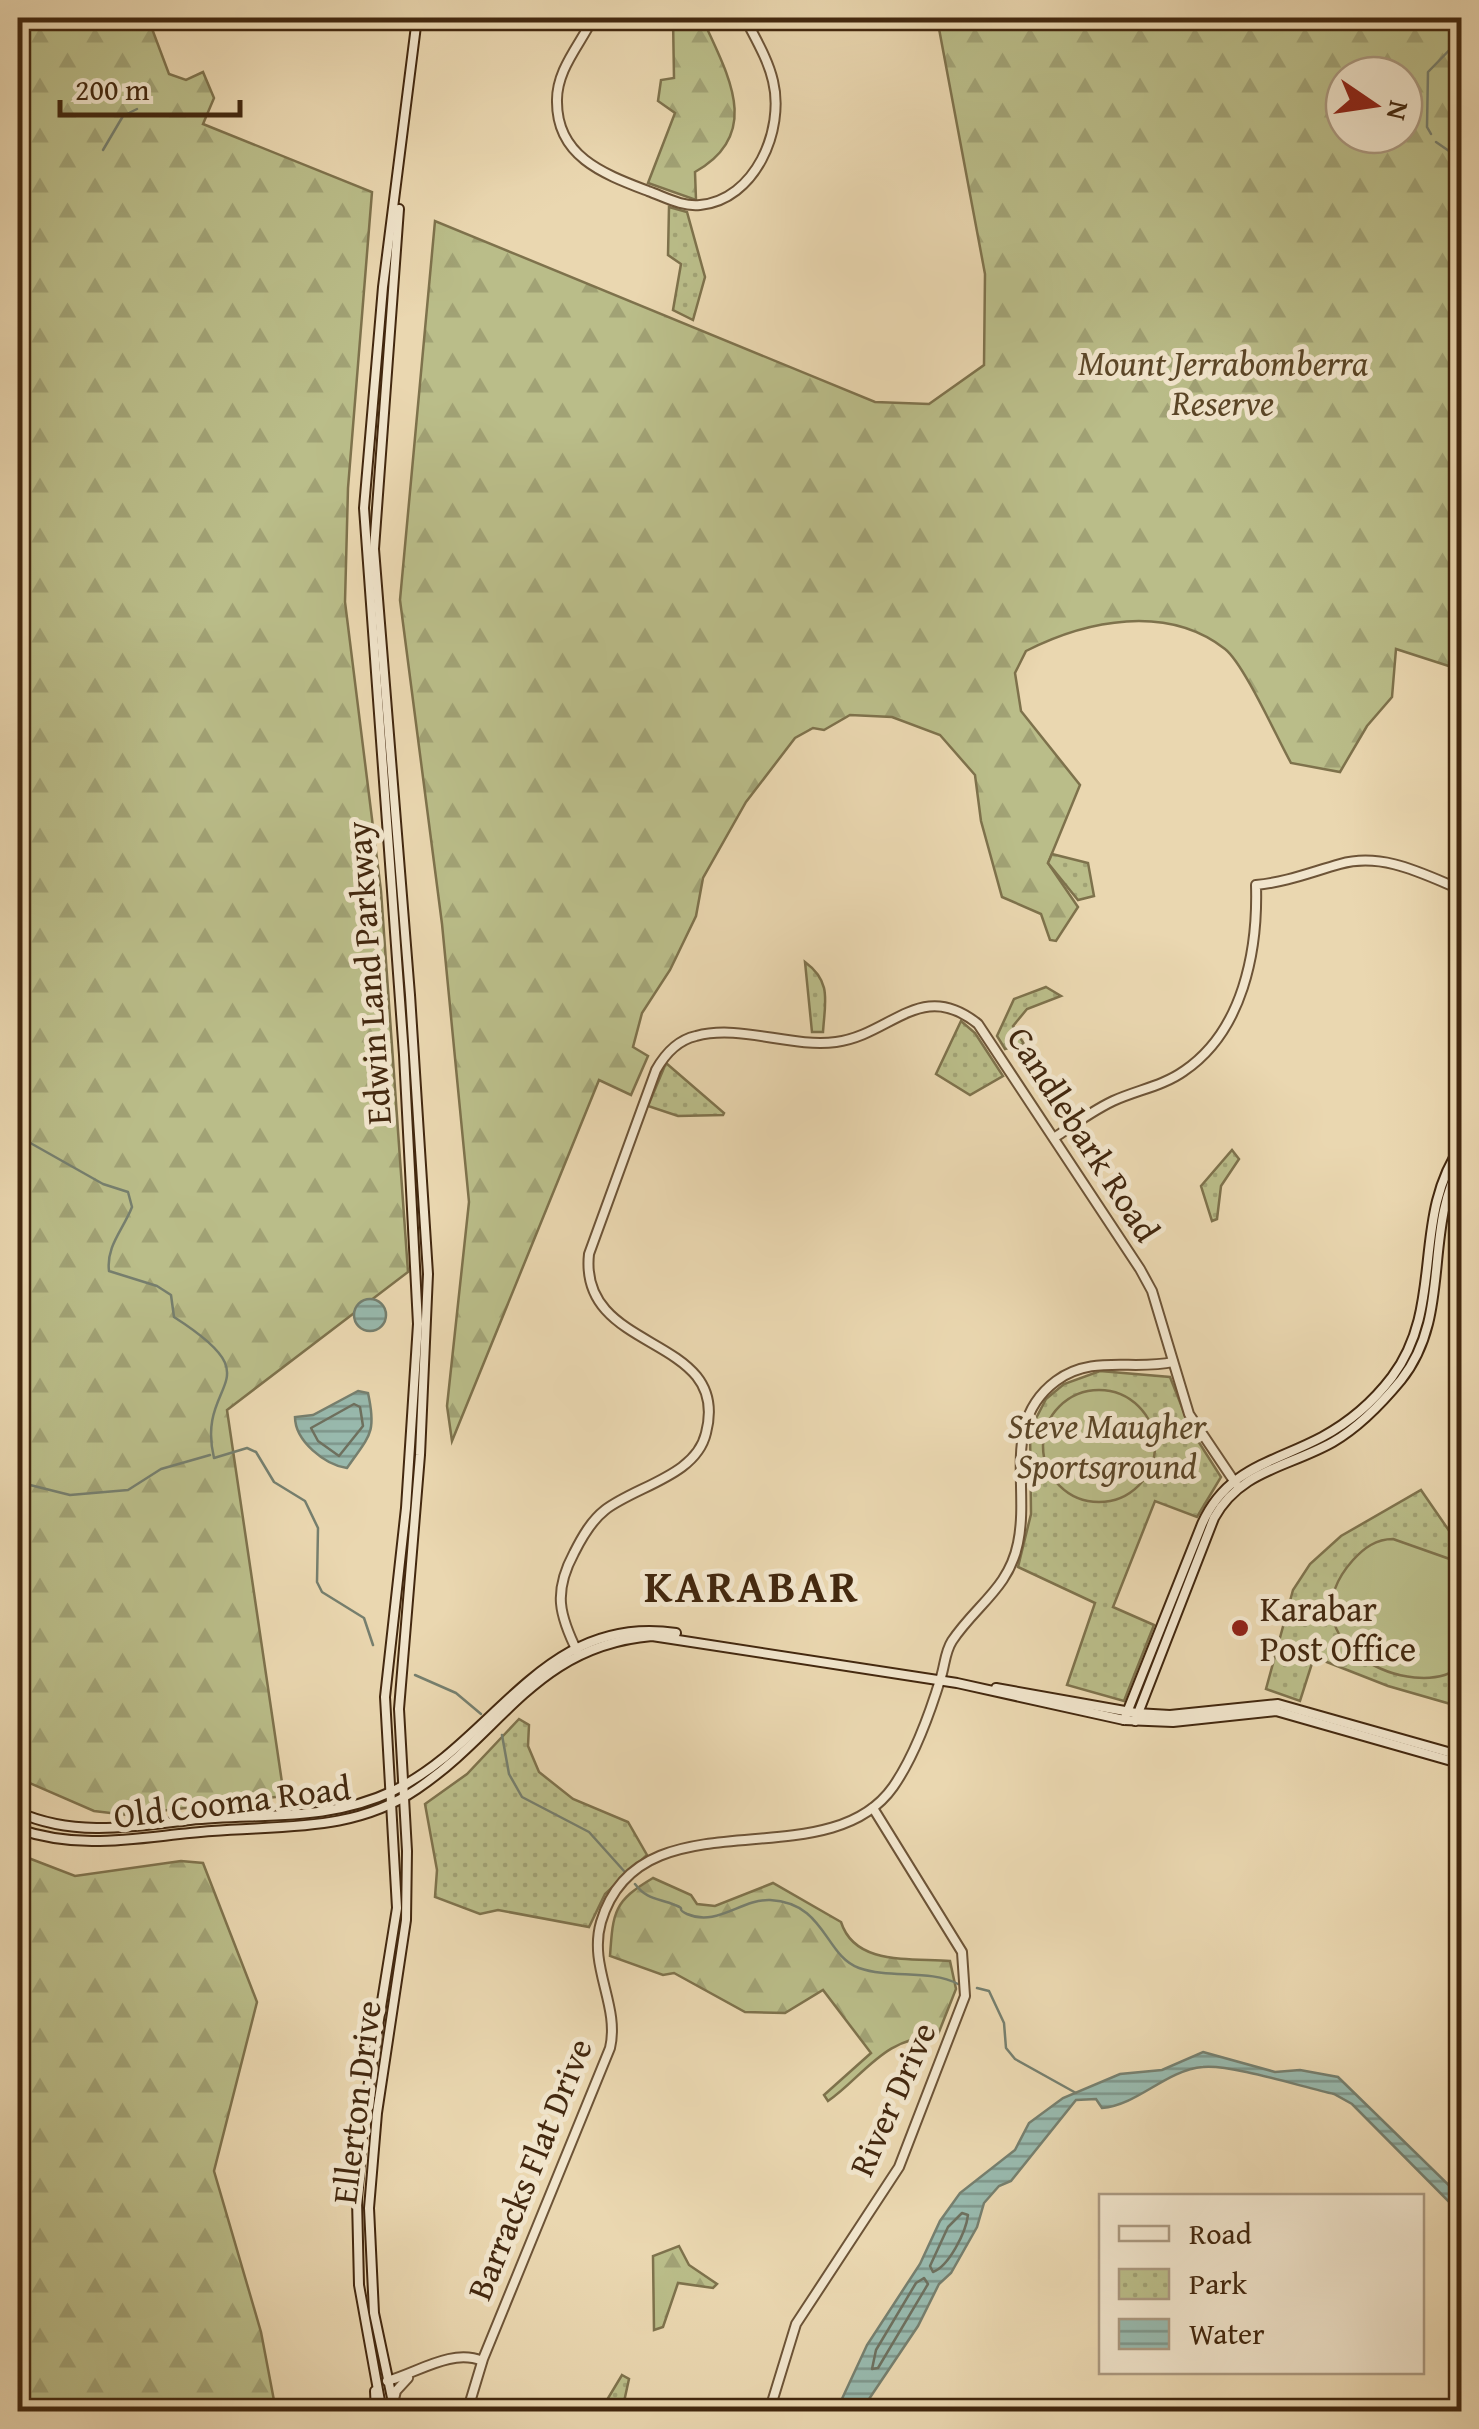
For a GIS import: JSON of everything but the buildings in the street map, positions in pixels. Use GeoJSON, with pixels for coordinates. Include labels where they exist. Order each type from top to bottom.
{"type":"FeatureCollection","features":[{"type":"Feature","properties":{"kind":"main road","name":"Edwin Land Parkway"},"geometry":{"type":"LineString","coordinates":[[402,1798],[399,1695],[420,1455],[428,1274],[374,537],[417,18]]}},
{"type":"Feature","properties":{"kind":"main road"},"geometry":{"type":"LineString","coordinates":[[593,18],[558,88],[560,124],[569,145],[606,174],[693,206],[719,201],[737,191],[770,142],[774,83],[745,18]]}},
{"type":"Feature","properties":{"kind":"main road","name":"Edwin Land Parkway"},"geometry":{"type":"LineString","coordinates":[[392,1804],[386,1697],[406,1508],[418,1324],[404,1055],[364,508],[383,287],[404,140]]}},
{"type":"Feature","properties":{"kind":"main road"},"geometry":{"type":"LineString","coordinates":[[1054,1138],[1114,1100],[1182,1073],[1218,1037],[1252,955],[1258,929],[1256,885],[1297,880],[1341,864],[1368,860],[1404,866],[1462,890]]}},
{"type":"Feature","properties":{"kind":"main road","name":"Candlebark Road"},"geometry":{"type":"LineString","coordinates":[[576,1650],[562,1622],[559,1588],[588,1530],[607,1508],[685,1464],[707,1432],[707,1391],[699,1377],[684,1362],[602,1309],[586,1276],[599,1223],[664,1057],[682,1042],[702,1034],[821,1042],[864,1037],[914,1009],[939,1006],[978,1024],[1152,1291],[1195,1426],[1235,1482]]}},
{"type":"Feature","properties":{"kind":"main road"},"geometry":{"type":"LineString","coordinates":[[1131,1716],[1214,1518],[1235,1482],[1335,1430],[1358,1414],[1395,1374],[1424,1303],[1432,1208],[1442,1177],[1462,1145]]}},
{"type":"Feature","properties":{"kind":"main road"},"geometry":{"type":"LineString","coordinates":[[1235,1482],[1340,1438],[1403,1377],[1431,1314],[1440,1212],[1462,1162]]}},
{"type":"Feature","properties":{"kind":"main road","name":"Barracks Flat Drive"},"geometry":{"type":"LineString","coordinates":[[467,2412],[482,2361],[610,2048],[612,2022],[597,1948],[601,1922],[613,1896],[640,1868],[676,1851],[826,1830],[873,1808],[903,1769],[952,1641],[997,1592],[1014,1557],[1021,1520],[1021,1438],[1031,1408],[1051,1385],[1082,1368],[1173,1362]]}},
{"type":"Feature","properties":{"kind":"main road","name":"Old Cooma Road"},"geometry":{"type":"LineString","coordinates":[[18,1829],[65,1842],[120,1843],[200,1832],[324,1825],[392,1804],[441,1772],[526,1681],[576,1650],[623,1638],[652,1636],[720,1643],[1173,1722],[1256,1706]]}},
{"type":"Feature","properties":{"kind":"main road"},"geometry":{"type":"LineString","coordinates":[[1256,1706],[1340,1719],[1462,1756]]}},
{"type":"Feature","properties":{"kind":"main road"},"geometry":{"type":"LineString","coordinates":[[1256,1706],[1462,1764]]}},
{"type":"Feature","properties":{"kind":"main road","name":"Old Cooma Road"},"geometry":{"type":"LineString","coordinates":[[18,1812],[59,1825],[108,1829],[305,1815],[357,1805],[402,1786],[489,1722]]}},
{"type":"Feature","properties":{"kind":"main road","name":"Ellerton Drive"},"geometry":{"type":"LineString","coordinates":[[394,2408],[374,2313],[369,2192],[406,1920],[408,1851],[402,1798]]}},
{"type":"Feature","properties":{"kind":"main road","name":"Ellerton Drive"},"geometry":{"type":"LineString","coordinates":[[379,2412],[359,2284],[357,2199],[364,2113],[396,1918],[392,1804]]}},
{"type":"Feature","properties":{"kind":"main road","name":"River Drive"},"geometry":{"type":"LineString","coordinates":[[769,2412],[796,2324],[899,2167],[966,1996],[962,1952],[873,1808]]}},
{"type":"Feature","properties":{"kind":"main road"},"geometry":{"type":"LineString","coordinates":[[379,2397],[387,2381],[408,2378],[456,2356],[482,2361]]}},
{"type":"Feature","properties":{"kind":"main road"},"geometry":{"type":"LineString","coordinates":[[394,2408],[396,2390],[408,2378]]}},
{"type":"Feature","properties":{"kind":"main road"},"geometry":{"type":"LineString","coordinates":[[375,2382],[379,2412]]}},
{"type":"Feature","properties":{"kind":"green space"},"geometry":{"type":"Polygon","coordinates":[[[18,18],[148,18],[169,74],[186,80],[203,72],[214,98],[203,124],[372,192],[348,488],[345,602],[381,891],[408,1272],[227,1410],[284,1796],[127,1815],[94,1811],[18,1778],[18,18]]]}},
{"type":"Feature","properties":{"kind":"green space"},"geometry":{"type":"Polygon","coordinates":[[[673,18],[712,18],[704,22],[730,83],[734,103],[734,122],[728,140],[716,157],[695,172],[696,200],[648,183],[675,113],[658,101],[661,80],[674,78],[673,18]]]}},
{"type":"Feature","properties":{"kind":"green space","name":"Mount Jerrabomberra Reserve"},"geometry":{"type":"Polygon","coordinates":[[[937,18],[1461,18],[1461,670],[1396,649],[1392,697],[1367,726],[1340,772],[1291,763],[1233,657],[1202,635],[1178,626],[1127,622],[1075,631],[1026,651],[1015,673],[1021,711],[1080,785],[1048,863],[1078,907],[1056,941],[1050,940],[1041,914],[1002,897],[981,821],[975,775],[940,735],[892,717],[850,715],[824,730],[813,728],[795,738],[746,802],[703,878],[696,916],[670,970],[642,1013],[633,1047],[648,1056],[631,1095],[599,1080],[452,1441],[447,1406],[469,1202],[442,924],[400,600],[435,221],[875,402],[929,404],[984,365],[985,274],[937,18]]]}},
{"type":"Feature","properties":{"kind":"green space"},"geometry":{"type":"Polygon","coordinates":[[[669,207],[687,212],[705,277],[693,320],[673,310],[681,264],[668,255],[669,207]]]}},
{"type":"Feature","properties":{"kind":"green space"},"geometry":{"type":"Polygon","coordinates":[[[1052,854],[1088,863],[1094,896],[1078,900],[1048,863],[1052,854]]]}},
{"type":"Feature","properties":{"kind":"green space"},"geometry":{"type":"Polygon","coordinates":[[[805,962],[823,985],[823,1032],[812,1032],[805,962]]]}},
{"type":"Feature","properties":{"kind":"green space"},"geometry":{"type":"Polygon","coordinates":[[[1046,987],[1061,996],[1027,1009],[1013,1026],[1024,1044],[1005,1049],[997,1036],[1014,999],[1046,987]]]}},
{"type":"Feature","properties":{"kind":"green space"},"geometry":{"type":"Polygon","coordinates":[[[961,1021],[975,1033],[1003,1076],[970,1095],[936,1074],[961,1021]]]}},
{"type":"Feature","properties":{"kind":"green space"},"geometry":{"type":"Polygon","coordinates":[[[666,1063],[723,1115],[678,1116],[648,1106],[666,1063]]]}},
{"type":"Feature","properties":{"kind":"green space"},"geometry":{"type":"Polygon","coordinates":[[[1232,1150],[1239,1159],[1221,1186],[1217,1219],[1212,1221],[1201,1186],[1232,1150]]]}},
{"type":"Feature","properties":{"kind":"green space","name":"Steve Maugher Sportsground"},"geometry":{"type":"Polygon","coordinates":[[[1100,1371],[1170,1377],[1191,1430],[1221,1477],[1197,1517],[1155,1501],[1113,1607],[1154,1625],[1124,1701],[1067,1685],[1095,1603],[1018,1567],[1031,1514],[1030,1430],[1046,1399],[1064,1384],[1100,1371]]]}},
{"type":"Feature","properties":{"kind":"green space"},"geometry":{"type":"Polygon","coordinates":[[[1099,1390],[1121,1394],[1139,1406],[1151,1424],[1155,1446],[1151,1468],[1139,1486],[1121,1498],[1099,1502],[1077,1498],[1059,1486],[1047,1468],[1043,1446],[1047,1424],[1059,1406],[1077,1394],[1099,1390]]]}},
{"type":"Feature","properties":{"kind":"green space"},"geometry":{"type":"Polygon","coordinates":[[[1421,1490],[1461,1548],[1461,1707],[1388,1686],[1314,1657],[1300,1701],[1266,1689],[1293,1590],[1310,1564],[1341,1536],[1421,1490]]]}},
{"type":"Feature","properties":{"kind":"green space"},"geometry":{"type":"Polygon","coordinates":[[[1393,1539],[1461,1563],[1461,1666],[1440,1676],[1414,1677],[1387,1671],[1362,1658],[1343,1640],[1333,1617],[1335,1590],[1353,1560],[1371,1545],[1393,1539]]]}},
{"type":"Feature","properties":{"kind":"green space"},"geometry":{"type":"Polygon","coordinates":[[[519,1719],[529,1725],[528,1746],[539,1772],[573,1799],[628,1822],[647,1855],[605,1894],[589,1927],[498,1910],[480,1914],[435,1897],[437,1870],[425,1804],[467,1774],[519,1719]]]}},
{"type":"Feature","properties":{"kind":"green space"},"geometry":{"type":"Polygon","coordinates":[[[18,1854],[75,1876],[181,1861],[203,1863],[257,2002],[214,2171],[261,2332],[276,2411],[18,2411],[18,1854]]]}},
{"type":"Feature","properties":{"kind":"green space"},"geometry":{"type":"Polygon","coordinates":[[[653,1878],[691,1895],[697,1904],[715,1906],[773,1883],[841,1922],[848,1936],[871,1953],[950,1961],[956,1989],[937,2037],[919,2038],[889,2050],[828,2101],[824,2095],[871,2053],[823,1990],[785,2013],[745,2012],[674,1973],[663,1975],[610,1956],[618,1909],[630,1894],[653,1878]]]}},
{"type":"Feature","properties":{"kind":"green space"},"geometry":{"type":"Polygon","coordinates":[[[679,2246],[689,2265],[717,2284],[713,2288],[678,2283],[663,2327],[654,2330],[653,2256],[679,2246]]]}},
{"type":"Feature","properties":{"kind":"green space"},"geometry":{"type":"Polygon","coordinates":[[[622,2375],[629,2379],[622,2411],[568,2411],[566,2400],[604,2405],[622,2375]]]}},
{"type":"Feature","properties":{"kind":"water"},"geometry":{"type":"Polygon","coordinates":[[[370,1299],[381,1304],[386,1315],[381,1326],[370,1331],[359,1326],[354,1315],[359,1304],[370,1299]]]}},
{"type":"Feature","properties":{"kind":"water"},"geometry":{"type":"Polygon","coordinates":[[[358,1391],[368,1393],[371,1426],[366,1441],[347,1468],[313,1450],[300,1435],[295,1417],[313,1415],[358,1391]]]}},
{"type":"Feature","properties":{"kind":"water"},"geometry":{"type":"Polygon","coordinates":[[[1203,2052],[1275,2072],[1300,2070],[1338,2077],[1461,2197],[1461,2214],[1352,2104],[1334,2094],[1248,2072],[1203,2067],[1177,2074],[1115,2106],[1102,2108],[1096,2099],[1076,2100],[1011,2181],[999,2186],[984,2203],[977,2227],[951,2273],[939,2284],[918,2326],[861,2411],[827,2411],[841,2401],[867,2345],[920,2264],[940,2221],[960,2193],[1015,2150],[1029,2123],[1063,2098],[1120,2074],[1162,2070],[1203,2052]]]}},
{"type":"Feature","properties":{"kind":"waterway"},"geometry":{"type":"LineString","coordinates":[[1431,134],[1427,127],[1428,72],[1462,37]]}},
{"type":"Feature","properties":{"kind":"waterway"},"geometry":{"type":"LineString","coordinates":[[103,150],[123,116],[137,109]]}},
{"type":"Feature","properties":{"kind":"waterway"},"geometry":{"type":"LineString","coordinates":[[1436,142],[1462,160]]}},
{"type":"Feature","properties":{"kind":"waterway"},"geometry":{"type":"LineString","coordinates":[[18,1136],[103,1184],[128,1192],[132,1207],[113,1246],[109,1271],[157,1286],[171,1295],[174,1317],[221,1356],[227,1370],[211,1432],[214,1458],[247,1448],[256,1452],[274,1482],[305,1501],[318,1528],[317,1582],[322,1592],[364,1618],[373,1645]]}},
{"type":"Feature","properties":{"kind":"waterway"},"geometry":{"type":"LineString","coordinates":[[18,1482],[70,1495],[128,1490],[161,1469],[210,1455]]}},
{"type":"Feature","properties":{"kind":"waterway"},"geometry":{"type":"LineString","coordinates":[[415,1675],[456,1693],[481,1714]]}},
{"type":"Feature","properties":{"kind":"waterway"},"geometry":{"type":"LineString","coordinates":[[502,1735],[509,1774],[522,1797],[589,1832],[624,1871]]}},
{"type":"Feature","properties":{"kind":"waterway"},"geometry":{"type":"LineString","coordinates":[[635,1884],[648,1896],[698,1917],[719,1915],[759,1901],[788,1903],[814,1919],[838,1952],[859,1968],[935,1977],[958,1984]]}},
{"type":"Feature","properties":{"kind":"waterway"},"geometry":{"type":"LineString","coordinates":[[977,1988],[989,1991],[1004,2023],[1006,2048],[1015,2059],[1076,2093]]}},
{"type":"Feature","properties":{"kind":"place","name":"Karabar Post Office"},"geometry":{"type":"Point","coordinates":[1240,1628]}},
{"type":"Feature","properties":{"kind":"district","name":"KARABAR"},"geometry":{"type":"Point","coordinates":[752,1585]}}]}
